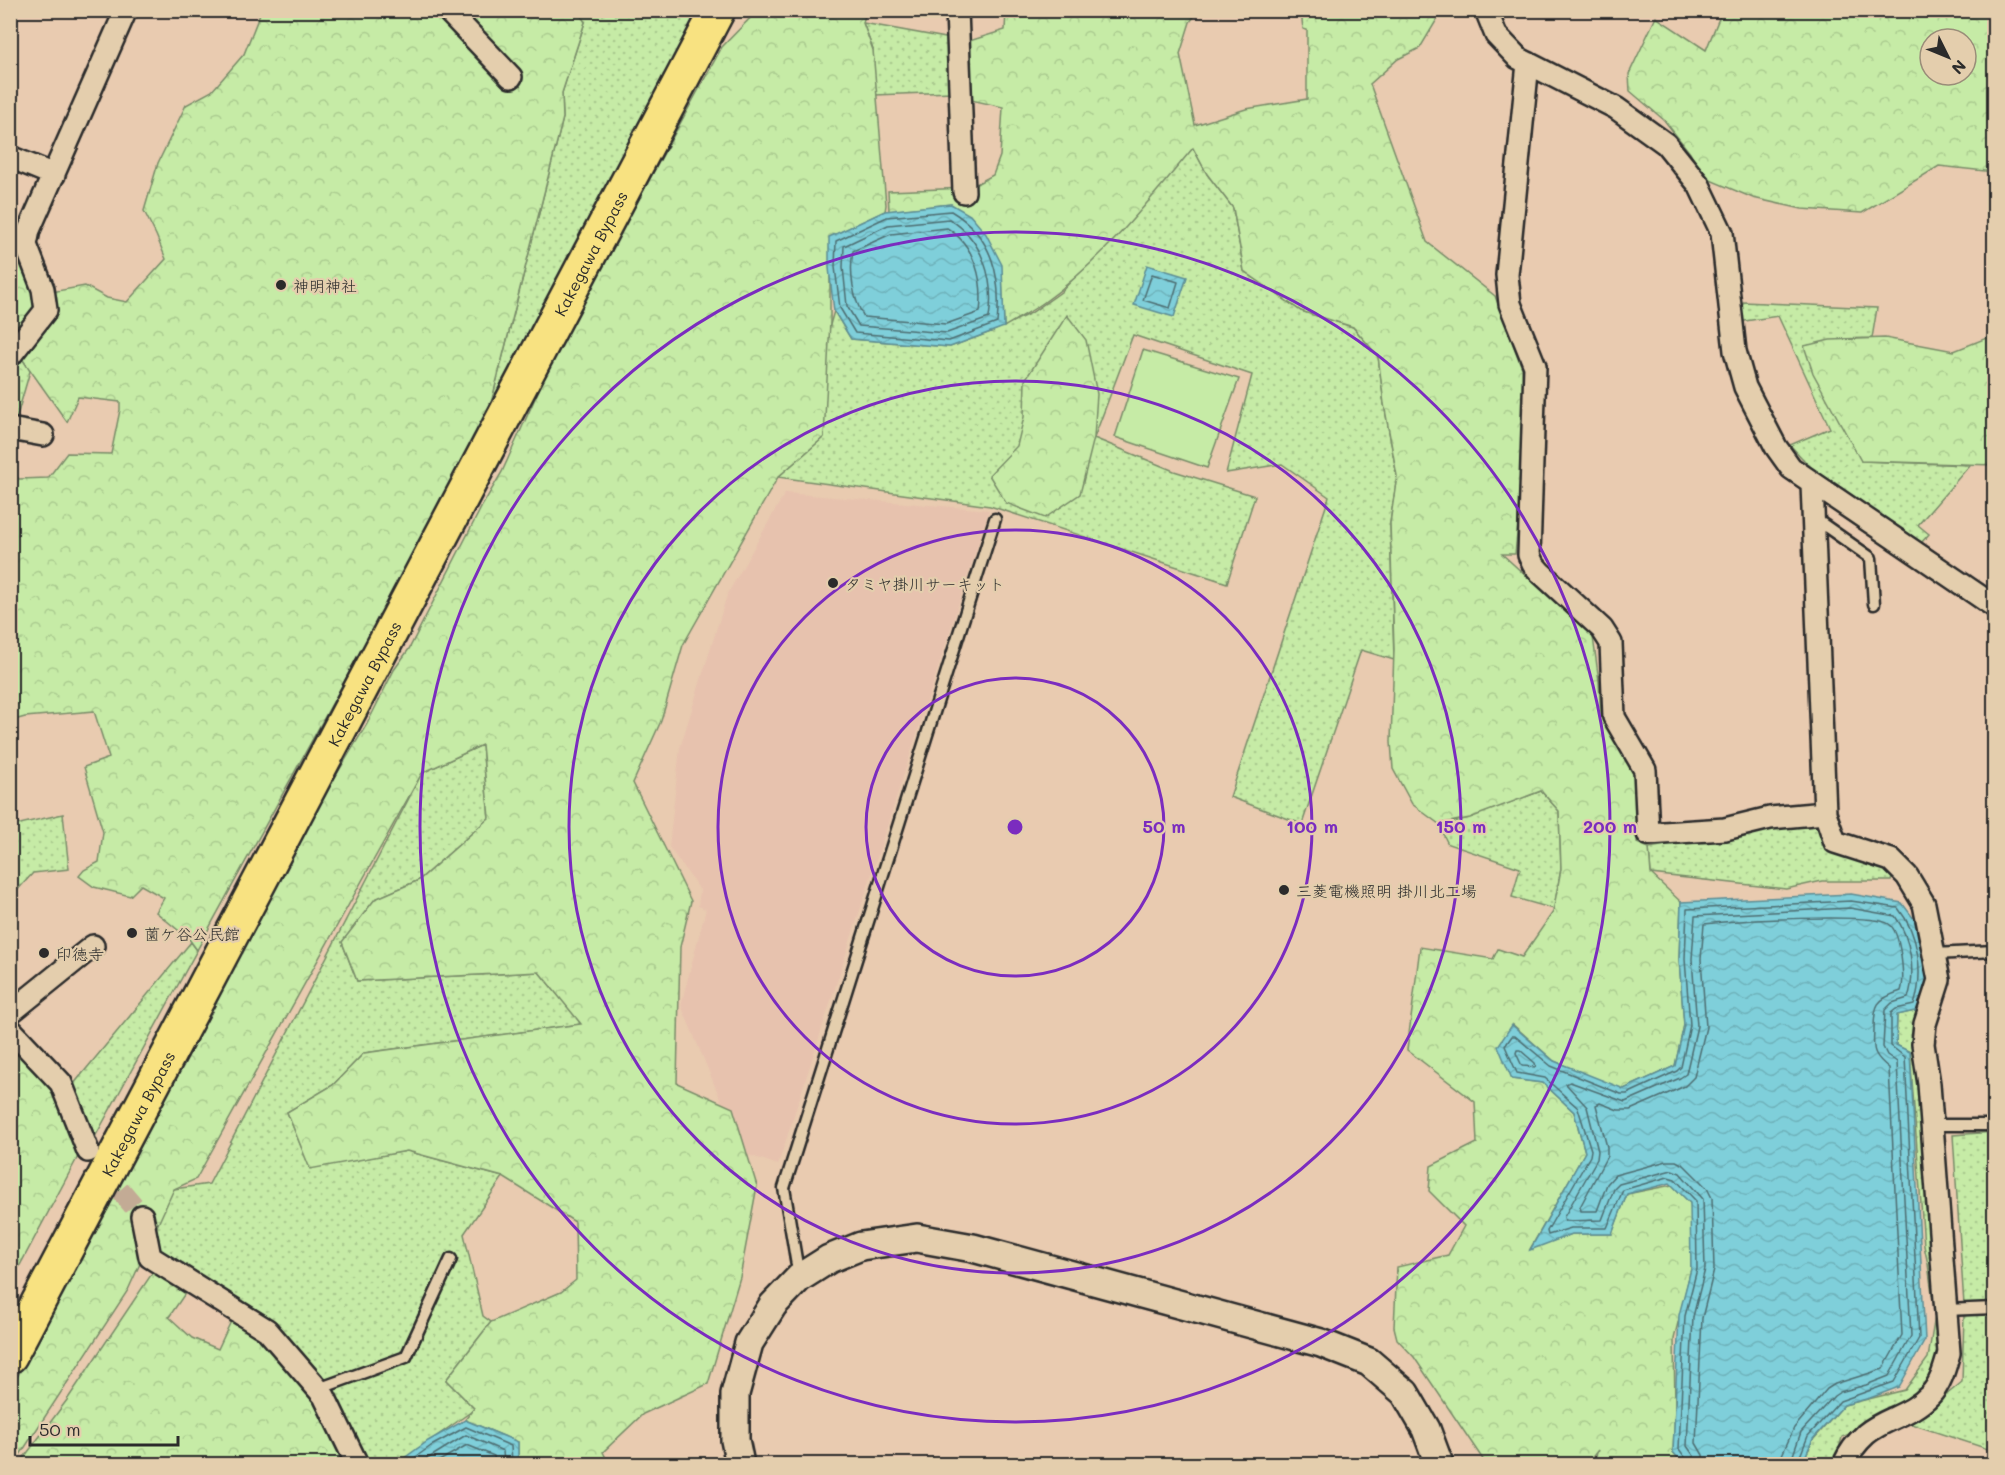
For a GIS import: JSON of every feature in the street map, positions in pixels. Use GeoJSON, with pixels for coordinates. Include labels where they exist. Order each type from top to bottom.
{"type":"FeatureCollection","features":[{"type":"Feature","properties":{"kind":"highway","name":"Kakegawa Bypass"},"geometry":{"type":"LineString","coordinates":[[10,1356],[718,10]]}},
{"type":"Feature","properties":{"kind":"street"},"geometry":{"type":"LineString","coordinates":[[10,374],[14,352],[46,310],[43,289],[26,245],[28,231],[126,10]]}},
{"type":"Feature","properties":{"kind":"street"},"geometry":{"type":"LineString","coordinates":[[449,10],[511,77]]}},
{"type":"Feature","properties":{"kind":"street"},"geometry":{"type":"LineString","coordinates":[[957,10],[964,192]]}},
{"type":"Feature","properties":{"kind":"street"},"geometry":{"type":"LineString","coordinates":[[1486,10],[1496,35],[1518,58],[1616,108],[1666,144],[1699,185],[1722,233],[1735,351],[1745,387],[1776,447],[1791,468],[1995,606]]}},
{"type":"Feature","properties":{"kind":"street"},"geometry":{"type":"LineString","coordinates":[[1528,63],[1507,275],[1510,304],[1535,366],[1529,555],[1540,572],[1602,629],[1611,643],[1614,717],[1645,770],[1648,834],[1725,829],[1770,818],[1825,813]]}},
{"type":"Feature","properties":{"kind":"street"},"geometry":{"type":"LineString","coordinates":[[10,157],[54,176]]}},
{"type":"Feature","properties":{"kind":"street"},"geometry":{"type":"LineString","coordinates":[[10,429],[43,435]]}},
{"type":"Feature","properties":{"kind":"street"},"geometry":{"type":"LineString","coordinates":[[1812,484],[1825,813],[1835,842],[1891,860],[1906,876],[1924,904],[1939,980],[1925,1024],[1923,1044],[1929,1084],[1949,1353],[1941,1378],[1931,1394],[1912,1411],[1867,1433],[1851,1449],[1844,1464]]}},
{"type":"Feature","properties":{"kind":"street"},"geometry":{"type":"LineString","coordinates":[[10,1013],[93,946]]}},
{"type":"Feature","properties":{"kind":"street"},"geometry":{"type":"LineString","coordinates":[[10,1029],[61,1083],[88,1152]]}},
{"type":"Feature","properties":{"kind":"street"},"geometry":{"type":"LineString","coordinates":[[142,1216],[150,1257],[267,1330],[324,1396],[357,1464]]}},
{"type":"Feature","properties":{"kind":"street"},"geometry":{"type":"LineString","coordinates":[[740,1464],[735,1440],[735,1394],[749,1343],[773,1305],[799,1278],[829,1259],[861,1246],[917,1238],[973,1248],[1320,1343],[1369,1362],[1405,1393],[1426,1429],[1439,1464]]}},
{"type":"Feature","properties":{"kind":"lane"},"geometry":{"type":"LineString","coordinates":[[1814,517],[1870,558],[1874,604]]}},
{"type":"Feature","properties":{"kind":"lane"},"geometry":{"type":"LineString","coordinates":[[799,1278],[784,1188],[995,519]]}},
{"type":"Feature","properties":{"kind":"lane"},"geometry":{"type":"LineString","coordinates":[[1935,954],[1995,951]]}},
{"type":"Feature","properties":{"kind":"lane"},"geometry":{"type":"LineString","coordinates":[[1932,1125],[1995,1125]]}},
{"type":"Feature","properties":{"kind":"lane"},"geometry":{"type":"LineString","coordinates":[[318,1389],[406,1357],[451,1259]]}},
{"type":"Feature","properties":{"kind":"lane"},"geometry":{"type":"LineString","coordinates":[[1946,1310],[1995,1308]]}},
{"type":"Feature","properties":{"kind":"shaded area"},"geometry":{"type":"Polygon","coordinates":[[[785,493],[989,510],[778,1165],[743,1153],[681,1005],[706,909],[698,906],[700,890],[669,847],[680,748],[727,595],[785,493]]]}},
{"type":"Feature","properties":{"kind":"green space"},"geometry":{"type":"Polygon","coordinates":[[[577,10],[585,22],[562,93],[563,118],[486,423],[197,950],[189,939],[156,912],[164,898],[141,885],[130,896],[94,887],[79,876],[84,870],[99,862],[103,832],[84,767],[109,758],[94,711],[25,717],[11,721],[11,471],[19,479],[48,478],[67,453],[111,454],[120,402],[78,397],[67,422],[11,343],[10,231],[32,247],[46,293],[85,286],[107,298],[127,302],[166,259],[144,211],[158,163],[186,105],[212,91],[244,54],[261,11],[577,10]]]}},
{"type":"Feature","properties":{"kind":"green space"},"geometry":{"type":"Polygon","coordinates":[[[577,11],[699,11],[659,103],[486,423],[563,118],[562,93],[585,22],[577,11]]]}},
{"type":"Feature","properties":{"kind":"green space"},"geometry":{"type":"Polygon","coordinates":[[[757,11],[866,11],[863,23],[873,50],[886,205],[885,211],[830,237],[830,322],[824,437],[778,477],[683,645],[661,721],[633,783],[691,901],[680,947],[677,1083],[733,1108],[757,1186],[740,1277],[708,1384],[643,1414],[603,1452],[609,1464],[518,1464],[518,1442],[465,1420],[474,1408],[446,1380],[491,1322],[561,1292],[576,1280],[575,1222],[503,1177],[407,1151],[310,1169],[287,1112],[333,1085],[364,1053],[581,1024],[539,972],[357,981],[342,942],[375,899],[419,880],[489,818],[482,745],[422,773],[196,1179],[174,1189],[128,1290],[14,1464],[10,1464],[10,1391],[279,870],[367,724],[502,472],[559,345],[722,47],[757,11]]]}},
{"type":"Feature","properties":{"kind":"green space"},"geometry":{"type":"Polygon","coordinates":[[[1006,11],[1198,11],[1190,22],[1180,54],[1195,125],[1246,109],[1307,99],[1307,30],[1303,29],[1301,11],[1442,11],[1420,48],[1398,59],[1370,84],[1427,242],[1495,296],[1522,368],[1525,455],[1515,554],[1502,554],[1593,637],[1601,718],[1642,776],[1637,843],[1649,848],[1651,874],[1681,902],[1679,959],[1684,1025],[1675,1066],[1624,1089],[1604,1083],[1554,1061],[1513,1025],[1512,1079],[1543,1083],[1574,1112],[1585,1152],[1530,1249],[1572,1234],[1612,1234],[1627,1194],[1672,1185],[1690,1203],[1692,1210],[1691,1269],[1674,1339],[1673,1452],[1683,1464],[1593,1464],[1598,1450],[1587,1464],[1486,1464],[1414,1357],[1397,1339],[1394,1327],[1397,1267],[1448,1255],[1464,1226],[1429,1191],[1431,1166],[1477,1143],[1475,1102],[1407,1050],[1420,947],[1493,959],[1498,949],[1522,957],[1553,912],[1561,869],[1559,811],[1541,791],[1470,818],[1439,824],[1412,804],[1393,769],[1391,742],[1394,649],[1390,523],[1397,476],[1378,356],[1353,327],[1301,311],[1244,271],[1233,208],[1207,174],[1193,148],[1122,231],[1084,270],[1043,303],[1004,327],[1002,273],[951,204],[889,211],[888,191],[969,188],[993,175],[1000,156],[1003,107],[971,100],[966,42],[1005,30],[1006,11]]]}},
{"type":"Feature","properties":{"kind":"green space"},"geometry":{"type":"Polygon","coordinates":[[[1722,11],[1994,11],[1994,172],[1939,166],[1862,213],[1802,209],[1753,198],[1703,177],[1690,153],[1664,120],[1630,91],[1629,74],[1656,17],[1706,50],[1722,11]]]}},
{"type":"Feature","properties":{"kind":"green space"},"geometry":{"type":"Polygon","coordinates":[[[863,23],[951,39],[952,92],[875,95],[873,50],[863,23]]]}},
{"type":"Feature","properties":{"kind":"green space"},"geometry":{"type":"Polygon","coordinates":[[[1193,148],[1207,174],[1233,208],[1244,271],[1301,311],[1353,327],[1378,356],[1397,476],[1390,523],[1394,660],[1361,650],[1302,824],[1230,797],[1329,497],[1282,464],[1226,473],[1252,375],[1133,335],[1094,438],[1174,471],[1255,496],[1227,583],[990,506],[778,477],[824,437],[823,349],[834,311],[851,339],[950,347],[991,332],[1031,313],[1061,292],[1193,148]]]}},
{"type":"Feature","properties":{"kind":"green space"},"geometry":{"type":"Polygon","coordinates":[[[1743,302],[1877,308],[1872,338],[1840,339],[1861,461],[1970,465],[1918,525],[1929,534],[1921,543],[1815,472],[1790,445],[1830,428],[1778,316],[1738,322],[1743,302]]]}},
{"type":"Feature","properties":{"kind":"green space"},"geometry":{"type":"Polygon","coordinates":[[[1067,315],[1086,340],[1097,394],[1094,438],[1080,494],[1045,518],[1006,503],[989,475],[1017,446],[1024,417],[1025,380],[1067,315]]]}},
{"type":"Feature","properties":{"kind":"green space"},"geometry":{"type":"Polygon","coordinates":[[[1994,335],[1994,465],[1861,461],[1813,373],[1804,346],[1830,340],[1885,338],[1954,351],[1994,335]]]}},
{"type":"Feature","properties":{"kind":"green space"},"geometry":{"type":"Polygon","coordinates":[[[11,340],[30,371],[11,437],[11,340]]]}},
{"type":"Feature","properties":{"kind":"green space"},"geometry":{"type":"Polygon","coordinates":[[[1143,350],[1239,379],[1207,468],[1115,437],[1143,350]]]}},
{"type":"Feature","properties":{"kind":"green space"},"geometry":{"type":"Polygon","coordinates":[[[482,745],[489,818],[419,880],[375,899],[342,942],[357,981],[539,972],[582,1024],[364,1053],[333,1085],[287,1112],[310,1168],[407,1151],[503,1177],[464,1234],[483,1316],[491,1322],[446,1380],[475,1409],[397,1464],[369,1464],[367,1457],[314,1383],[150,1257],[151,1208],[174,1189],[209,1184],[422,773],[482,745]]]}},
{"type":"Feature","properties":{"kind":"green space"},"geometry":{"type":"Polygon","coordinates":[[[1541,791],[1559,811],[1561,869],[1554,909],[1512,897],[1520,868],[1448,844],[1439,826],[1465,819],[1541,791]]]}},
{"type":"Feature","properties":{"kind":"green space"},"geometry":{"type":"Polygon","coordinates":[[[63,814],[69,869],[33,873],[11,897],[11,826],[63,814]]]}},
{"type":"Feature","properties":{"kind":"green space"},"geometry":{"type":"Polygon","coordinates":[[[1806,821],[1822,830],[1822,845],[1851,852],[1894,870],[1891,881],[1822,881],[1786,889],[1651,874],[1649,848],[1806,821]]]}},
{"type":"Feature","properties":{"kind":"green space"},"geometry":{"type":"Polygon","coordinates":[[[191,942],[197,950],[95,1137],[73,1085],[191,942]]]}},
{"type":"Feature","properties":{"kind":"green space"},"geometry":{"type":"Polygon","coordinates":[[[1919,1010],[1923,1102],[1944,1353],[1922,1392],[1880,1421],[1842,1437],[1835,1464],[1802,1464],[1813,1440],[1844,1405],[1905,1390],[1928,1358],[1935,1316],[1924,1246],[1910,1052],[1896,1045],[1897,1015],[1919,1010]]]}},
{"type":"Feature","properties":{"kind":"green space"},"geometry":{"type":"Polygon","coordinates":[[[11,1029],[58,1085],[82,1149],[11,1282],[11,1029]]]}},
{"type":"Feature","properties":{"kind":"green space"},"geometry":{"type":"Polygon","coordinates":[[[1994,1132],[1994,1305],[1964,1305],[1953,1135],[1994,1132]]]}},
{"type":"Feature","properties":{"kind":"green space"},"geometry":{"type":"Polygon","coordinates":[[[155,1269],[186,1292],[169,1317],[192,1338],[218,1349],[233,1317],[275,1339],[363,1464],[19,1464],[67,1400],[155,1269]]]}},
{"type":"Feature","properties":{"kind":"green space"},"geometry":{"type":"Polygon","coordinates":[[[1994,1314],[1994,1451],[1911,1424],[1962,1382],[1964,1315],[1994,1314]]]}},
{"type":"Feature","properties":{"kind":"water"},"geometry":{"type":"Polygon","coordinates":[[[951,204],[970,215],[986,234],[1002,265],[1004,327],[950,347],[851,339],[834,311],[829,268],[829,237],[885,211],[951,204]]]}},
{"type":"Feature","properties":{"kind":"water"},"geometry":{"type":"Polygon","coordinates":[[[1147,265],[1187,277],[1174,317],[1134,305],[1147,265]]]}},
{"type":"Feature","properties":{"kind":"water"},"geometry":{"type":"Polygon","coordinates":[[[1851,894],[1902,903],[1914,919],[1921,941],[1927,980],[1919,1010],[1897,1015],[1896,1045],[1910,1052],[1925,1340],[1899,1387],[1844,1405],[1813,1439],[1802,1464],[1683,1464],[1673,1452],[1679,1315],[1691,1269],[1690,1203],[1670,1183],[1627,1194],[1612,1234],[1572,1234],[1530,1250],[1585,1152],[1574,1112],[1543,1083],[1512,1079],[1498,1046],[1512,1025],[1554,1061],[1624,1089],[1675,1066],[1684,1025],[1679,959],[1681,902],[1851,894]]]}},
{"type":"Feature","properties":{"kind":"water"},"geometry":{"type":"Polygon","coordinates":[[[465,1420],[518,1442],[518,1464],[396,1464],[428,1441],[465,1420]]]}},
{"type":"Feature","properties":{"kind":"tunnel"},"geometry":{"type":"LineString","coordinates":[[100,1166],[142,1216]]}},
{"type":"Feature","properties":{"kind":"place","name":"神明神社"},"geometry":{"type":"Point","coordinates":[281,285]}},
{"type":"Feature","properties":{"kind":"place","name":"タミヤ掛川サーキット"},"geometry":{"type":"Point","coordinates":[833,583]}},
{"type":"Feature","properties":{"kind":"place","name":"三菱電機照明 掛川北工場"},"geometry":{"type":"Point","coordinates":[1284,890]}},
{"type":"Feature","properties":{"kind":"place","name":"薗ケ谷公民館"},"geometry":{"type":"Point","coordinates":[132,933]}},
{"type":"Feature","properties":{"kind":"place","name":"印徳寺"},"geometry":{"type":"Point","coordinates":[44,953]}}]}
